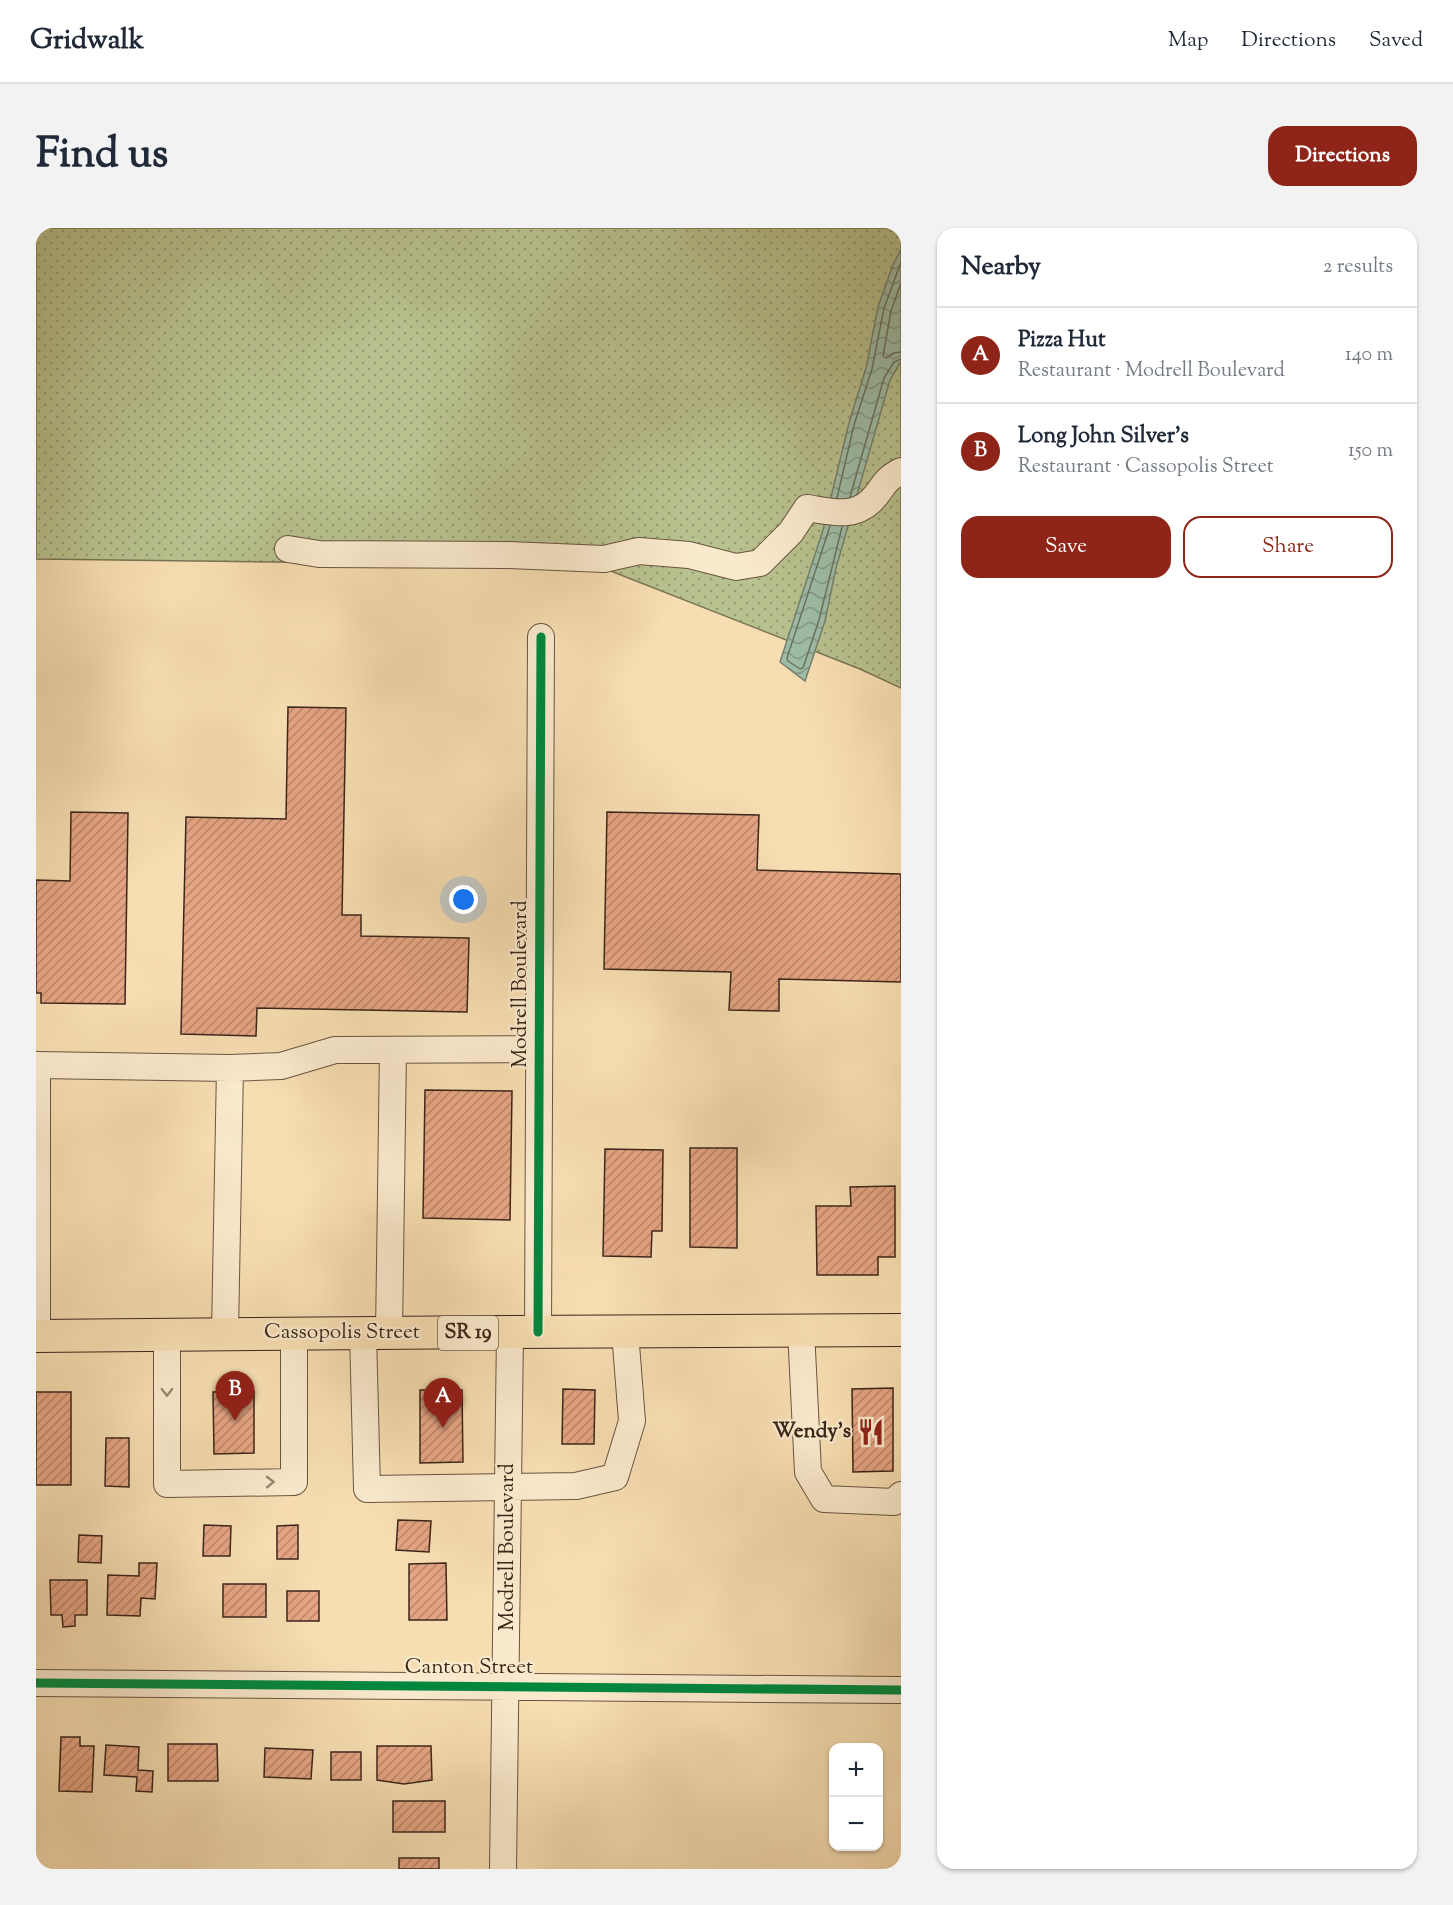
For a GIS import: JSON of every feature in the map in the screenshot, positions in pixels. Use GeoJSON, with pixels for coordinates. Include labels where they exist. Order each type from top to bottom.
{"type":"FeatureCollection","features":[{"type":"Feature","properties":{"kind":"main road","name":"Cassopolis Street"},"geometry":{"type":"LineString","coordinates":[[37,1336],[225,1332],[901,1330]]}},
{"type":"Feature","properties":{"kind":"street"},"geometry":{"type":"LineString","coordinates":[[288,549],[319,554],[509,555],[604,559],[639,551],[689,555],[736,567],[760,563],[791,532],[807,508],[843,513],[856,512],[871,501],[888,478],[901,471]]}},
{"type":"Feature","properties":{"kind":"street","name":"Modrell Boulevard"},"geometry":{"type":"LineString","coordinates":[[503,1869],[508,1487],[524,1332],[539,1049],[541,637]]}},
{"type":"Feature","properties":{"kind":"street"},"geometry":{"type":"LineString","coordinates":[[37,1336],[36,1065],[230,1068],[281,1066],[335,1050],[539,1049]]}},
{"type":"Feature","properties":{"kind":"street"},"geometry":{"type":"LineString","coordinates":[[393,1050],[367,1489],[576,1486],[615,1477],[632,1421],[625,1332]]}},
{"type":"Feature","properties":{"kind":"street"},"geometry":{"type":"LineString","coordinates":[[225,1332],[230,1068]]}},
{"type":"Feature","properties":{"kind":"street"},"geometry":{"type":"LineString","coordinates":[[801,1330],[808,1472],[813,1481],[824,1499],[894,1502],[901,1495]]}},
{"type":"Feature","properties":{"kind":"street"},"geometry":{"type":"LineString","coordinates":[[167,1333],[167,1484],[294,1482],[294,1333]]}},
{"type":"Feature","properties":{"kind":"street","name":"Canton Street"},"geometry":{"type":"LineString","coordinates":[[36,1683],[901,1690]]}},
{"type":"Feature","properties":{"kind":"shaded area"},"geometry":{"type":"Polygon","coordinates":[[[36,228],[901,228],[901,688],[860,669],[598,566],[36,559],[36,228]]]}},
{"type":"Feature","properties":{"kind":"water"},"geometry":{"type":"Polygon","coordinates":[[[901,249],[901,361],[890,380],[836,568],[825,621],[805,681],[780,662],[823,530],[849,423],[866,368],[878,307],[901,249]]]}},
{"type":"Feature","properties":{"kind":"building"},"geometry":{"type":"Polygon","coordinates":[[[288,707],[346,708],[342,915],[361,915],[361,936],[469,938],[467,1012],[257,1008],[256,1036],[181,1034],[186,817],[286,819],[288,707]]]}},
{"type":"Feature","properties":{"kind":"building"},"geometry":{"type":"Polygon","coordinates":[[[71,812],[128,813],[125,1004],[41,1003],[41,993],[36,993],[36,880],[70,881],[71,812]]]}},
{"type":"Feature","properties":{"kind":"building"},"geometry":{"type":"Polygon","coordinates":[[[607,812],[759,815],[757,870],[901,874],[901,982],[779,979],[779,1011],[729,1010],[731,972],[604,969],[607,812]]]}},
{"type":"Feature","properties":{"kind":"building"},"geometry":{"type":"Polygon","coordinates":[[[425,1090],[512,1091],[510,1220],[423,1218],[425,1090]]]}},
{"type":"Feature","properties":{"kind":"building"},"geometry":{"type":"Polygon","coordinates":[[[690,1148],[737,1148],[737,1248],[690,1247],[690,1148]]]}},
{"type":"Feature","properties":{"kind":"building"},"geometry":{"type":"Polygon","coordinates":[[[605,1149],[663,1150],[662,1231],[652,1231],[651,1257],[603,1256],[605,1149]]]}},
{"type":"Feature","properties":{"kind":"building"},"geometry":{"type":"Polygon","coordinates":[[[895,1186],[895,1257],[878,1257],[878,1275],[817,1275],[816,1206],[851,1206],[850,1187],[895,1186]]]}},
{"type":"Feature","properties":{"kind":"building"},"geometry":{"type":"Polygon","coordinates":[[[893,1388],[893,1471],[853,1472],[852,1389],[893,1388]]]}},
{"type":"Feature","properties":{"kind":"building"},"geometry":{"type":"Polygon","coordinates":[[[563,1389],[595,1390],[594,1444],[562,1444],[563,1389]]]}},
{"type":"Feature","properties":{"kind":"building"},"geometry":{"type":"Polygon","coordinates":[[[420,1390],[462,1390],[463,1462],[420,1463],[420,1390]]]}},
{"type":"Feature","properties":{"kind":"building"},"geometry":{"type":"Polygon","coordinates":[[[254,1391],[254,1453],[214,1454],[213,1392],[254,1391]]]}},
{"type":"Feature","properties":{"kind":"building"},"geometry":{"type":"Polygon","coordinates":[[[36,1392],[71,1392],[71,1485],[36,1485],[36,1392]]]}},
{"type":"Feature","properties":{"kind":"building"},"geometry":{"type":"Polygon","coordinates":[[[106,1438],[129,1438],[129,1487],[105,1486],[106,1438]]]}},
{"type":"Feature","properties":{"kind":"building"},"geometry":{"type":"Polygon","coordinates":[[[398,1520],[431,1521],[429,1552],[396,1550],[398,1520]]]}},
{"type":"Feature","properties":{"kind":"building"},"geometry":{"type":"Polygon","coordinates":[[[204,1525],[231,1526],[230,1556],[203,1556],[204,1525]]]}},
{"type":"Feature","properties":{"kind":"building"},"geometry":{"type":"Polygon","coordinates":[[[298,1525],[298,1559],[277,1559],[277,1526],[298,1525]]]}},
{"type":"Feature","properties":{"kind":"building"},"geometry":{"type":"Polygon","coordinates":[[[79,1535],[102,1536],[101,1563],[78,1562],[79,1535]]]}},
{"type":"Feature","properties":{"kind":"building"},"geometry":{"type":"Polygon","coordinates":[[[139,1563],[157,1563],[155,1599],[141,1598],[140,1616],[107,1615],[108,1575],[139,1576],[139,1563]]]}},
{"type":"Feature","properties":{"kind":"building"},"geometry":{"type":"Polygon","coordinates":[[[446,1563],[447,1620],[409,1620],[409,1564],[446,1563]]]}},
{"type":"Feature","properties":{"kind":"building"},"geometry":{"type":"Polygon","coordinates":[[[50,1580],[87,1580],[87,1615],[75,1615],[75,1626],[63,1627],[62,1615],[51,1615],[50,1580]]]}},
{"type":"Feature","properties":{"kind":"building"},"geometry":{"type":"Polygon","coordinates":[[[223,1584],[266,1584],[266,1617],[223,1617],[223,1584]]]}},
{"type":"Feature","properties":{"kind":"building"},"geometry":{"type":"Polygon","coordinates":[[[287,1591],[319,1591],[319,1621],[287,1621],[287,1591]]]}},
{"type":"Feature","properties":{"kind":"building"},"geometry":{"type":"Polygon","coordinates":[[[61,1737],[80,1737],[80,1746],[94,1746],[92,1792],[59,1791],[61,1737]]]}},
{"type":"Feature","properties":{"kind":"building"},"geometry":{"type":"Polygon","coordinates":[[[168,1744],[217,1744],[218,1781],[168,1781],[168,1744]]]}},
{"type":"Feature","properties":{"kind":"building"},"geometry":{"type":"Polygon","coordinates":[[[106,1745],[139,1747],[138,1770],[153,1771],[152,1792],[136,1791],[137,1777],[104,1775],[106,1745]]]}},
{"type":"Feature","properties":{"kind":"building"},"geometry":{"type":"Polygon","coordinates":[[[377,1746],[431,1746],[432,1780],[404,1784],[377,1780],[377,1746]]]}},
{"type":"Feature","properties":{"kind":"building"},"geometry":{"type":"Polygon","coordinates":[[[265,1748],[313,1750],[311,1779],[264,1777],[265,1748]]]}},
{"type":"Feature","properties":{"kind":"building"},"geometry":{"type":"Polygon","coordinates":[[[331,1752],[361,1752],[361,1780],[331,1780],[331,1752]]]}},
{"type":"Feature","properties":{"kind":"building"},"geometry":{"type":"Polygon","coordinates":[[[393,1801],[445,1801],[445,1832],[393,1832],[393,1801]]]}},
{"type":"Feature","properties":{"kind":"building"},"geometry":{"type":"Polygon","coordinates":[[[399,1858],[439,1858],[439,1869],[399,1869],[399,1858]]]}},
{"type":"Feature","properties":{"kind":"cycle path"},"geometry":{"type":"LineString","coordinates":[[538,1332],[541,637]]}},
{"type":"Feature","properties":{"kind":"cycle path"},"geometry":{"type":"LineString","coordinates":[[36,1683],[901,1690]]}},
{"type":"Feature","properties":{"kind":"place","name":"Long John Silver's"},"geometry":{"type":"Point","coordinates":[235,1421]}},
{"type":"Feature","properties":{"kind":"place","name":"Pizza Hut"},"geometry":{"type":"Point","coordinates":[443,1428]}},
{"type":"Feature","properties":{"kind":"place","name":"Wendy's"},"geometry":{"type":"Point","coordinates":[871,1432]}}]}
